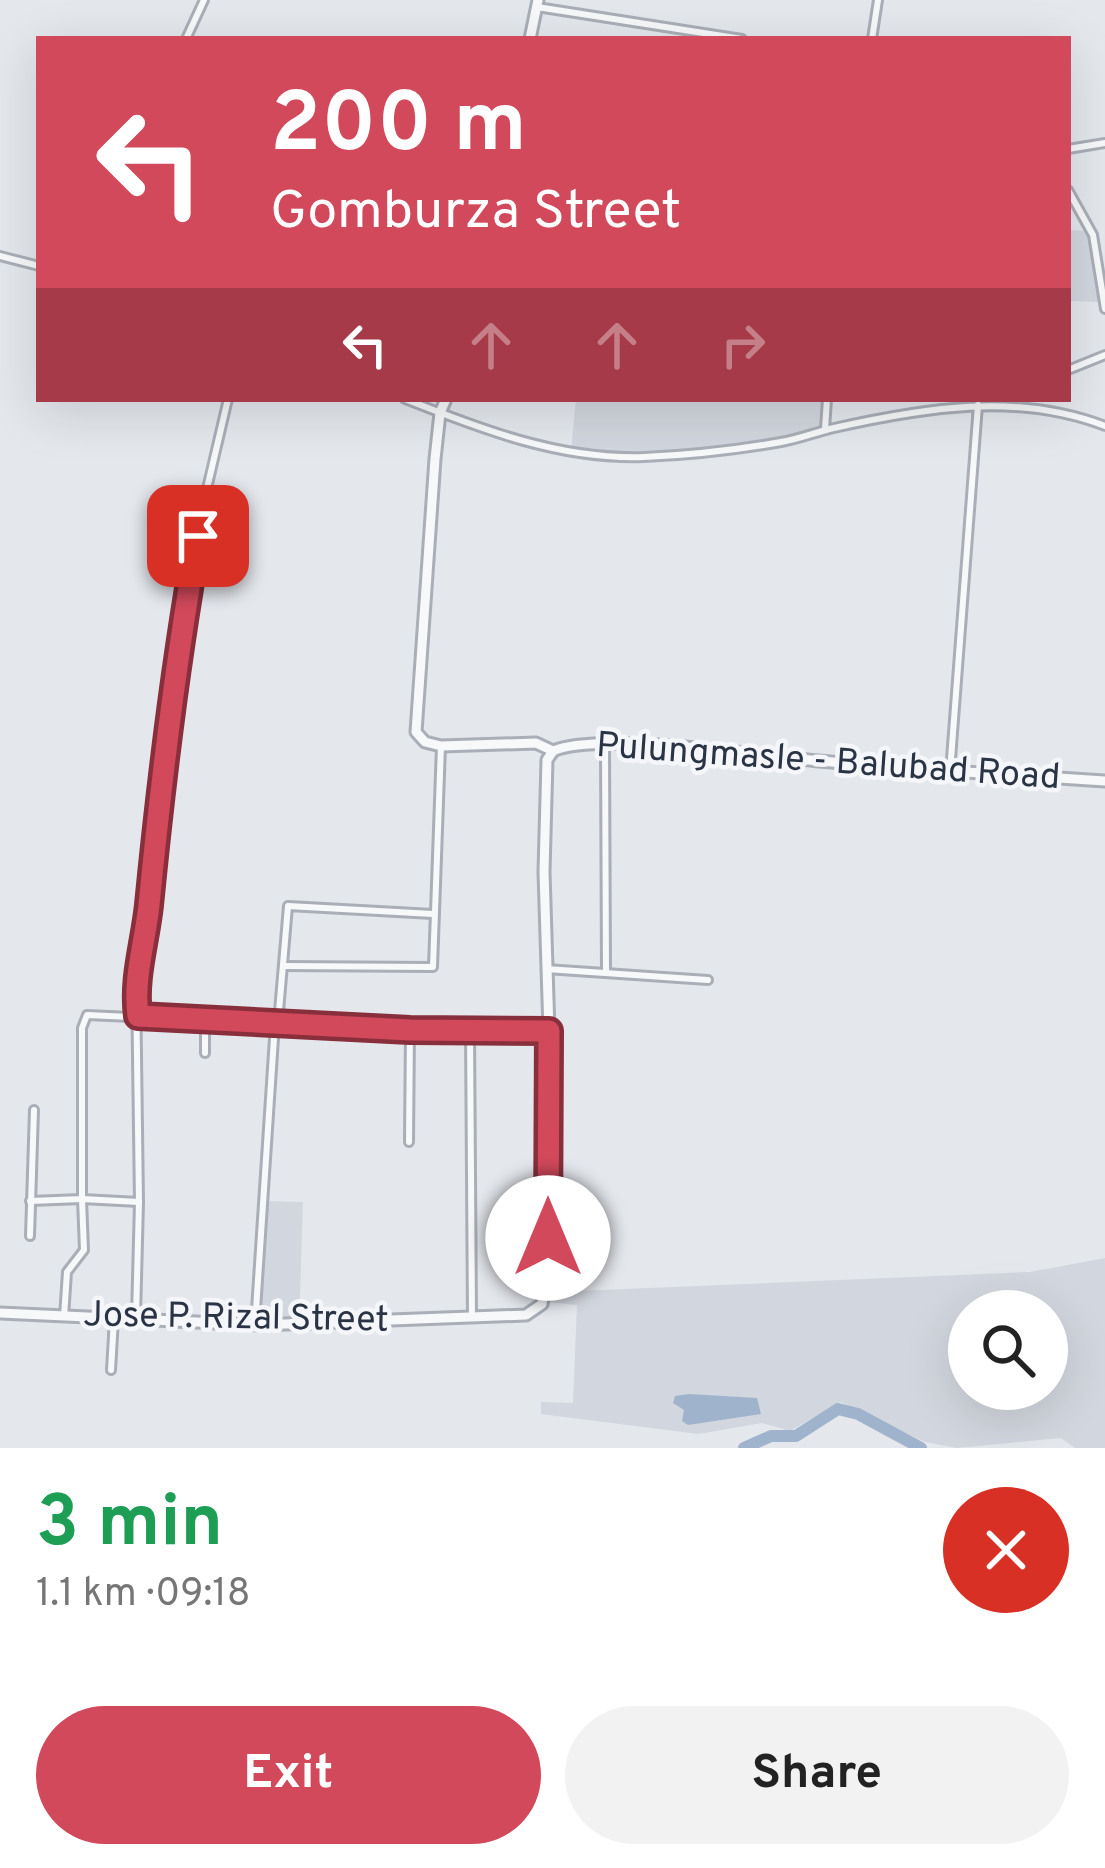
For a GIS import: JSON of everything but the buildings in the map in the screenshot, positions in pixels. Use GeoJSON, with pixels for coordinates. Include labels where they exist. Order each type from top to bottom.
{"type":"FeatureCollection","features":[{"type":"Feature","properties":{"kind":"street"},"geometry":{"type":"LineString","coordinates":[[187,36],[204,0]]}},
{"type":"Feature","properties":{"kind":"street"},"geometry":{"type":"LineString","coordinates":[[872,36],[878,0]]}},
{"type":"Feature","properties":{"kind":"street"},"geometry":{"type":"LineString","coordinates":[[531,36],[538,3],[725,36]]}},
{"type":"Feature","properties":{"kind":"street"},"geometry":{"type":"LineString","coordinates":[[1071,149],[1105,143]]}},
{"type":"Feature","properties":{"kind":"street"},"geometry":{"type":"LineString","coordinates":[[1071,195],[1093,235],[1105,310]]}},
{"type":"Feature","properties":{"kind":"street"},"geometry":{"type":"LineString","coordinates":[[0,256],[36,265]]}},
{"type":"Feature","properties":{"kind":"street"},"geometry":{"type":"LineString","coordinates":[[1071,369],[1105,355]]}},
{"type":"Feature","properties":{"kind":"street"},"geometry":{"type":"LineString","coordinates":[[135,1321],[139,1202],[136,982],[179,644],[227,402]]}},
{"type":"Feature","properties":{"kind":"street"},"geometry":{"type":"LineString","coordinates":[[412,402],[572,454],[603,456],[760,446],[825,429],[981,403],[1058,412],[1105,425]]}},
{"type":"Feature","properties":{"kind":"street"},"geometry":{"type":"LineString","coordinates":[[283,966],[433,967],[441,746],[425,742],[416,732],[414,716],[440,413],[445,402]]}},
{"type":"Feature","properties":{"kind":"street"},"geometry":{"type":"LineString","coordinates":[[825,429],[827,402]]}},
{"type":"Feature","properties":{"kind":"street"},"geometry":{"type":"LineString","coordinates":[[950,772],[981,403]]}},
{"type":"Feature","properties":{"kind":"street","name":"Pulungmasle - Balubad Road"},"geometry":{"type":"LineString","coordinates":[[441,746],[536,742],[553,751],[563,746],[605,745],[687,748],[1105,781]]}},
{"type":"Feature","properties":{"kind":"street"},"geometry":{"type":"LineString","coordinates":[[605,745],[606,973]]}},
{"type":"Feature","properties":{"kind":"street","name":"Jose P. Rizal Street"},"geometry":{"type":"LineString","coordinates":[[0,1313],[255,1325],[526,1315],[544,1298],[548,1266],[547,760],[553,751]]}},
{"type":"Feature","properties":{"kind":"street"},"geometry":{"type":"LineString","coordinates":[[255,1325],[288,907],[433,914]]}},
{"type":"Feature","properties":{"kind":"street"},"geometry":{"type":"LineString","coordinates":[[546,969],[708,980]]}},
{"type":"Feature","properties":{"kind":"street"},"geometry":{"type":"LineString","coordinates":[[64,1317],[67,1272],[84,1250],[82,1028],[87,1015],[410,1030],[549,1031]]}},
{"type":"Feature","properties":{"kind":"street"},"geometry":{"type":"LineString","coordinates":[[205,1018],[205,1054]]}},
{"type":"Feature","properties":{"kind":"street"},"geometry":{"type":"LineString","coordinates":[[409,1142],[410,1030]]}},
{"type":"Feature","properties":{"kind":"street"},"geometry":{"type":"LineString","coordinates":[[470,1030],[472,1318]]}},
{"type":"Feature","properties":{"kind":"street"},"geometry":{"type":"LineString","coordinates":[[30,1236],[34,1110]]}},
{"type":"Feature","properties":{"kind":"street"},"geometry":{"type":"LineString","coordinates":[[30,1201],[139,1202]]}},
{"type":"Feature","properties":{"kind":"street"},"geometry":{"type":"LineString","coordinates":[[111,1370],[114,1319]]}},
{"type":"Feature","properties":{"kind":"shaded area"},"geometry":{"type":"Polygon","coordinates":[[[1071,230],[1088,231],[1102,302],[1071,301],[1071,230]]]}},
{"type":"Feature","properties":{"kind":"shaded area"},"geometry":{"type":"Polygon","coordinates":[[[576,402],[823,402],[820,433],[639,456],[571,452],[576,402]]]}},
{"type":"Feature","properties":{"kind":"shaded area"},"geometry":{"type":"Polygon","coordinates":[[[263,1201],[303,1202],[299,1324],[256,1323],[263,1201]]]}},
{"type":"Feature","properties":{"kind":"shaded area"},"geometry":{"type":"Polygon","coordinates":[[[1105,1258],[1105,1448],[1075,1448],[1061,1438],[957,1448],[925,1442],[840,1402],[790,1431],[762,1423],[698,1434],[541,1414],[541,1402],[573,1403],[577,1305],[547,1302],[549,1288],[577,1291],[1030,1272],[1105,1258]]]}},
{"type":"Feature","properties":{"kind":"water"},"geometry":{"type":"Polygon","coordinates":[[[675,1396],[757,1398],[761,1414],[688,1425],[682,1421],[684,1410],[673,1403],[675,1396]]]}},
{"type":"Feature","properties":{"kind":"waterway"},"geometry":{"type":"LineString","coordinates":[[744,1448],[771,1436],[796,1436],[838,1409],[858,1414],[921,1448]]}},
{"type":"Feature","properties":{"kind":"route"},"geometry":{"type":"LineString","coordinates":[[198,536],[179,644],[136,982],[138,1016],[410,1030],[549,1031],[548,1238]]}}]}
